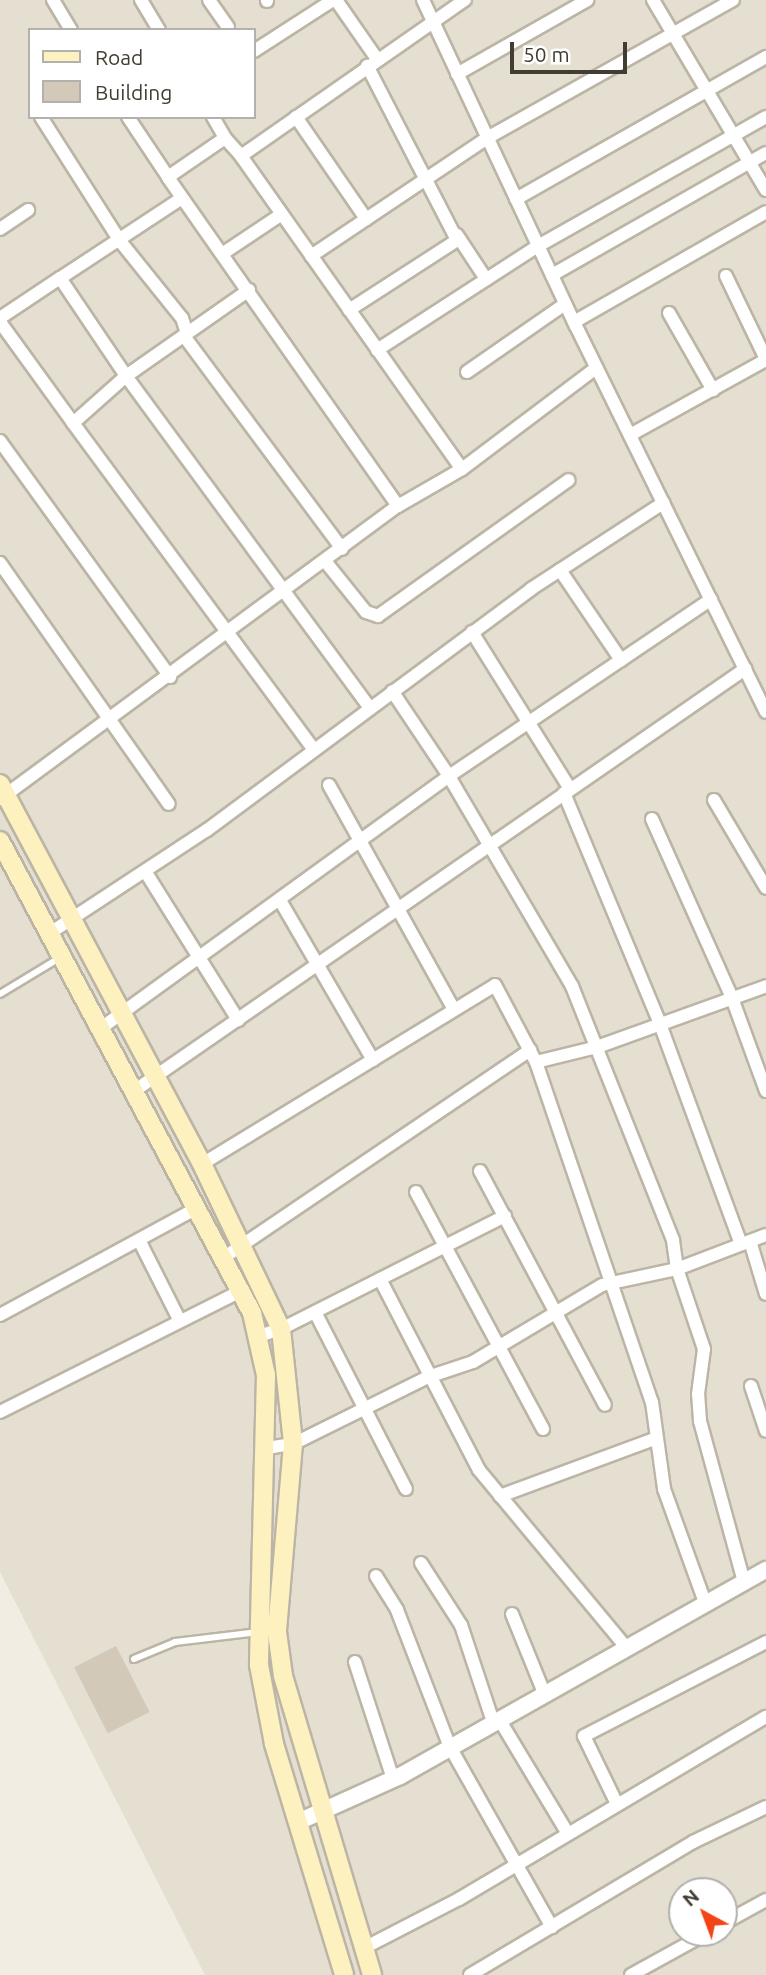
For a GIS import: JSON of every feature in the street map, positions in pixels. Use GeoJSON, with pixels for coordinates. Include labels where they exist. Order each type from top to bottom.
{"type":"FeatureCollection","features":[{"type":"Feature","properties":{"kind":"main road"},"geometry":{"type":"LineString","coordinates":[[2,793],[157,1077],[281,1329],[293,1444],[277,1632],[283,1676],[321,1812],[372,1975]]}},
{"type":"Feature","properties":{"kind":"main road"},"geometry":{"type":"LineString","coordinates":[[0,841],[223,1258],[259,1336],[266,1375],[267,1448],[258,1632],[259,1665],[274,1744],[344,1975]]}},
{"type":"Feature","properties":{"kind":"main road"},"geometry":{"type":"LineString","coordinates":[[169,1157],[191,1144]]}},
{"type":"Feature","properties":{"kind":"street"},"geometry":{"type":"LineString","coordinates":[[52,0],[70,28]]}},
{"type":"Feature","properties":{"kind":"street"},"geometry":{"type":"LineString","coordinates":[[141,0],[158,28]]}},
{"type":"Feature","properties":{"kind":"street"},"geometry":{"type":"LineString","coordinates":[[209,0],[228,27]]}},
{"type":"Feature","properties":{"kind":"street"},"geometry":{"type":"LineString","coordinates":[[256,50],[335,0],[372,62],[424,181],[486,279]]}},
{"type":"Feature","properties":{"kind":"street"},"geometry":{"type":"LineString","coordinates":[[423,0],[596,368],[745,669],[762,694],[766,712]]}},
{"type":"Feature","properties":{"kind":"street"},"geometry":{"type":"LineString","coordinates":[[241,156],[432,19],[465,0]]}},
{"type":"Feature","properties":{"kind":"street"},"geometry":{"type":"LineString","coordinates":[[457,74],[587,0]]}},
{"type":"Feature","properties":{"kind":"street"},"geometry":{"type":"LineString","coordinates":[[653,0],[766,190]]}},
{"type":"Feature","properties":{"kind":"street"},"geometry":{"type":"LineString","coordinates":[[311,256],[487,138],[733,0]]}},
{"type":"Feature","properties":{"kind":"street"},"geometry":{"type":"LineString","coordinates":[[516,200],[766,57]]}},
{"type":"Feature","properties":{"kind":"street"},"geometry":{"type":"LineString","coordinates":[[296,117],[366,219]]}},
{"type":"Feature","properties":{"kind":"street"},"geometry":{"type":"LineString","coordinates":[[377,350],[538,246],[766,117]]}},
{"type":"Feature","properties":{"kind":"street"},"geometry":{"type":"LineString","coordinates":[[42,119],[120,241],[182,318],[186,335],[342,549]]}},
{"type":"Feature","properties":{"kind":"street"},"geometry":{"type":"LineString","coordinates":[[129,119],[398,506]]}},
{"type":"Feature","properties":{"kind":"street"},"geometry":{"type":"LineString","coordinates":[[214,119],[225,138],[241,156],[462,469]]}},
{"type":"Feature","properties":{"kind":"street"},"geometry":{"type":"LineString","coordinates":[[168,177],[225,138]]}},
{"type":"Feature","properties":{"kind":"street"},"geometry":{"type":"LineString","coordinates":[[552,275],[766,153]]}},
{"type":"Feature","properties":{"kind":"street"},"geometry":{"type":"LineString","coordinates":[[183,198],[0,320],[314,750]]}},
{"type":"Feature","properties":{"kind":"street"},"geometry":{"type":"LineString","coordinates":[[0,229],[28,210]]}},
{"type":"Feature","properties":{"kind":"street"},"geometry":{"type":"LineString","coordinates":[[574,322],[766,212]]}},
{"type":"Feature","properties":{"kind":"street"},"geometry":{"type":"LineString","coordinates":[[222,254],[282,214]]}},
{"type":"Feature","properties":{"kind":"street"},"geometry":{"type":"LineString","coordinates":[[349,310],[453,244],[457,235]]}},
{"type":"Feature","properties":{"kind":"street"},"geometry":{"type":"LineString","coordinates":[[629,435],[766,359],[726,276]]}},
{"type":"Feature","properties":{"kind":"street"},"geometry":{"type":"LineString","coordinates":[[60,278],[126,376],[370,708]]}},
{"type":"Feature","properties":{"kind":"street"},"geometry":{"type":"LineString","coordinates":[[73,423],[126,376],[249,290]]}},
{"type":"Feature","properties":{"kind":"street"},"geometry":{"type":"LineString","coordinates":[[467,372],[565,303]]}},
{"type":"Feature","properties":{"kind":"street"},"geometry":{"type":"LineString","coordinates":[[669,313],[713,390]]}},
{"type":"Feature","properties":{"kind":"street"},"geometry":{"type":"LineString","coordinates":[[2,793],[170,677],[398,506],[462,469],[596,368]]}},
{"type":"Feature","properties":{"kind":"street"},"geometry":{"type":"LineString","coordinates":[[0,441],[170,677]]}},
{"type":"Feature","properties":{"kind":"street"},"geometry":{"type":"LineString","coordinates":[[325,561],[366,612],[378,615],[569,480]]}},
{"type":"Feature","properties":{"kind":"street"},"geometry":{"type":"LineString","coordinates":[[50,933],[145,872],[472,632],[560,570],[663,503]]}},
{"type":"Feature","properties":{"kind":"street"},"geometry":{"type":"LineString","coordinates":[[0,563],[112,719],[169,804]]}},
{"type":"Feature","properties":{"kind":"street"},"geometry":{"type":"LineString","coordinates":[[560,570],[621,660]]}},
{"type":"Feature","properties":{"kind":"street"},"geometry":{"type":"LineString","coordinates":[[101,1028],[124,1015],[200,957],[281,902],[449,776],[711,599]]}},
{"type":"Feature","properties":{"kind":"street"},"geometry":{"type":"LineString","coordinates":[[472,632],[530,722],[567,791],[766,1294]]}},
{"type":"Feature","properties":{"kind":"street"},"geometry":{"type":"LineString","coordinates":[[134,1091],[745,669]]}},
{"type":"Feature","properties":{"kind":"street"},"geometry":{"type":"LineString","coordinates":[[392,691],[449,776],[572,986],[597,1047],[673,1240],[677,1269],[704,1349],[698,1394],[700,1421],[744,1581]]}},
{"type":"Feature","properties":{"kind":"street"},"geometry":{"type":"LineString","coordinates":[[329,785],[359,844],[454,1010]]}},
{"type":"Feature","properties":{"kind":"street"},"geometry":{"type":"LineString","coordinates":[[714,800],[766,888]]}},
{"type":"Feature","properties":{"kind":"street"},"geometry":{"type":"LineString","coordinates":[[652,819],[732,998],[766,1091]]}},
{"type":"Feature","properties":{"kind":"street"},"geometry":{"type":"LineString","coordinates":[[145,872],[238,1020]]}},
{"type":"Feature","properties":{"kind":"street"},"geometry":{"type":"LineString","coordinates":[[281,902],[314,965],[373,1060]]}},
{"type":"Feature","properties":{"kind":"street"},"geometry":{"type":"LineString","coordinates":[[202,1164],[495,985],[533,1056],[652,1402],[664,1489],[705,1602]]}},
{"type":"Feature","properties":{"kind":"street"},"geometry":{"type":"LineString","coordinates":[[223,1258],[533,1056],[597,1047],[766,986]]}},
{"type":"Feature","properties":{"kind":"street"},"geometry":{"type":"LineString","coordinates":[[480,1171],[558,1311],[605,1405]]}},
{"type":"Feature","properties":{"kind":"street"},"geometry":{"type":"LineString","coordinates":[[416,1192],[443,1247],[543,1429]]}},
{"type":"Feature","properties":{"kind":"street"},"geometry":{"type":"LineString","coordinates":[[0,1315],[195,1209]]}},
{"type":"Feature","properties":{"kind":"street"},"geometry":{"type":"LineString","coordinates":[[259,1336],[281,1329],[505,1216]]}},
{"type":"Feature","properties":{"kind":"street"},"geometry":{"type":"LineString","coordinates":[[267,1448],[293,1444],[366,1411],[428,1377],[473,1362],[610,1283],[677,1269],[766,1235]]}},
{"type":"Feature","properties":{"kind":"street"},"geometry":{"type":"LineString","coordinates":[[139,1240],[180,1321]]}},
{"type":"Feature","properties":{"kind":"street"},"geometry":{"type":"LineString","coordinates":[[380,1279],[428,1377],[479,1470],[626,1647]]}},
{"type":"Feature","properties":{"kind":"street"},"geometry":{"type":"LineString","coordinates":[[0,1412],[239,1292]]}},
{"type":"Feature","properties":{"kind":"street"},"geometry":{"type":"LineString","coordinates":[[315,1312],[406,1489]]}},
{"type":"Feature","properties":{"kind":"street"},"geometry":{"type":"LineString","coordinates":[[751,1386],[766,1431]]}},
{"type":"Feature","properties":{"kind":"street"},"geometry":{"type":"LineString","coordinates":[[500,1496],[656,1438]]}},
{"type":"Feature","properties":{"kind":"street"},"geometry":{"type":"LineString","coordinates":[[421,1563],[461,1625],[496,1721],[567,1832]]}},
{"type":"Feature","properties":{"kind":"street"},"geometry":{"type":"LineString","coordinates":[[298,1822],[393,1779],[766,1570]]}},
{"type":"Feature","properties":{"kind":"street"},"geometry":{"type":"LineString","coordinates":[[376,1576],[397,1610],[450,1747],[551,1927]]}},
{"type":"Feature","properties":{"kind":"street"},"geometry":{"type":"LineString","coordinates":[[512,1614],[544,1693]]}},
{"type":"Feature","properties":{"kind":"street"},"geometry":{"type":"LineString","coordinates":[[616,1802],[584,1736],[766,1642]]}},
{"type":"Feature","properties":{"kind":"street"},"geometry":{"type":"LineString","coordinates":[[355,1662],[393,1779]]}},
{"type":"Feature","properties":{"kind":"street"},"geometry":{"type":"LineString","coordinates":[[362,1949],[517,1863],[616,1802],[766,1717]]}},
{"type":"Feature","properties":{"kind":"street"},"geometry":{"type":"LineString","coordinates":[[470,1975],[692,1842],[766,1807]]}},
{"type":"Feature","properties":{"kind":"street"},"geometry":{"type":"LineString","coordinates":[[738,1915],[766,1900]]}},
{"type":"Feature","properties":{"kind":"street"},"geometry":{"type":"LineString","coordinates":[[631,1975],[682,1947]]}},
{"type":"Feature","properties":{"kind":"lane"},"geometry":{"type":"LineString","coordinates":[[0,994],[62,956]]}},
{"type":"Feature","properties":{"kind":"lane"},"geometry":{"type":"LineString","coordinates":[[134,1659],[175,1642],[277,1632]]}},
{"type":"Feature","properties":{"kind":"shaded area"},"geometry":{"type":"Polygon","coordinates":[[[0,0],[766,0],[766,1975],[205,1975],[0,1572],[0,0]]]}},
{"type":"Feature","properties":{"kind":"building"},"geometry":{"type":"Polygon","coordinates":[[[116,1646],[150,1712],[108,1733],[74,1667],[116,1646]]]}}]}
